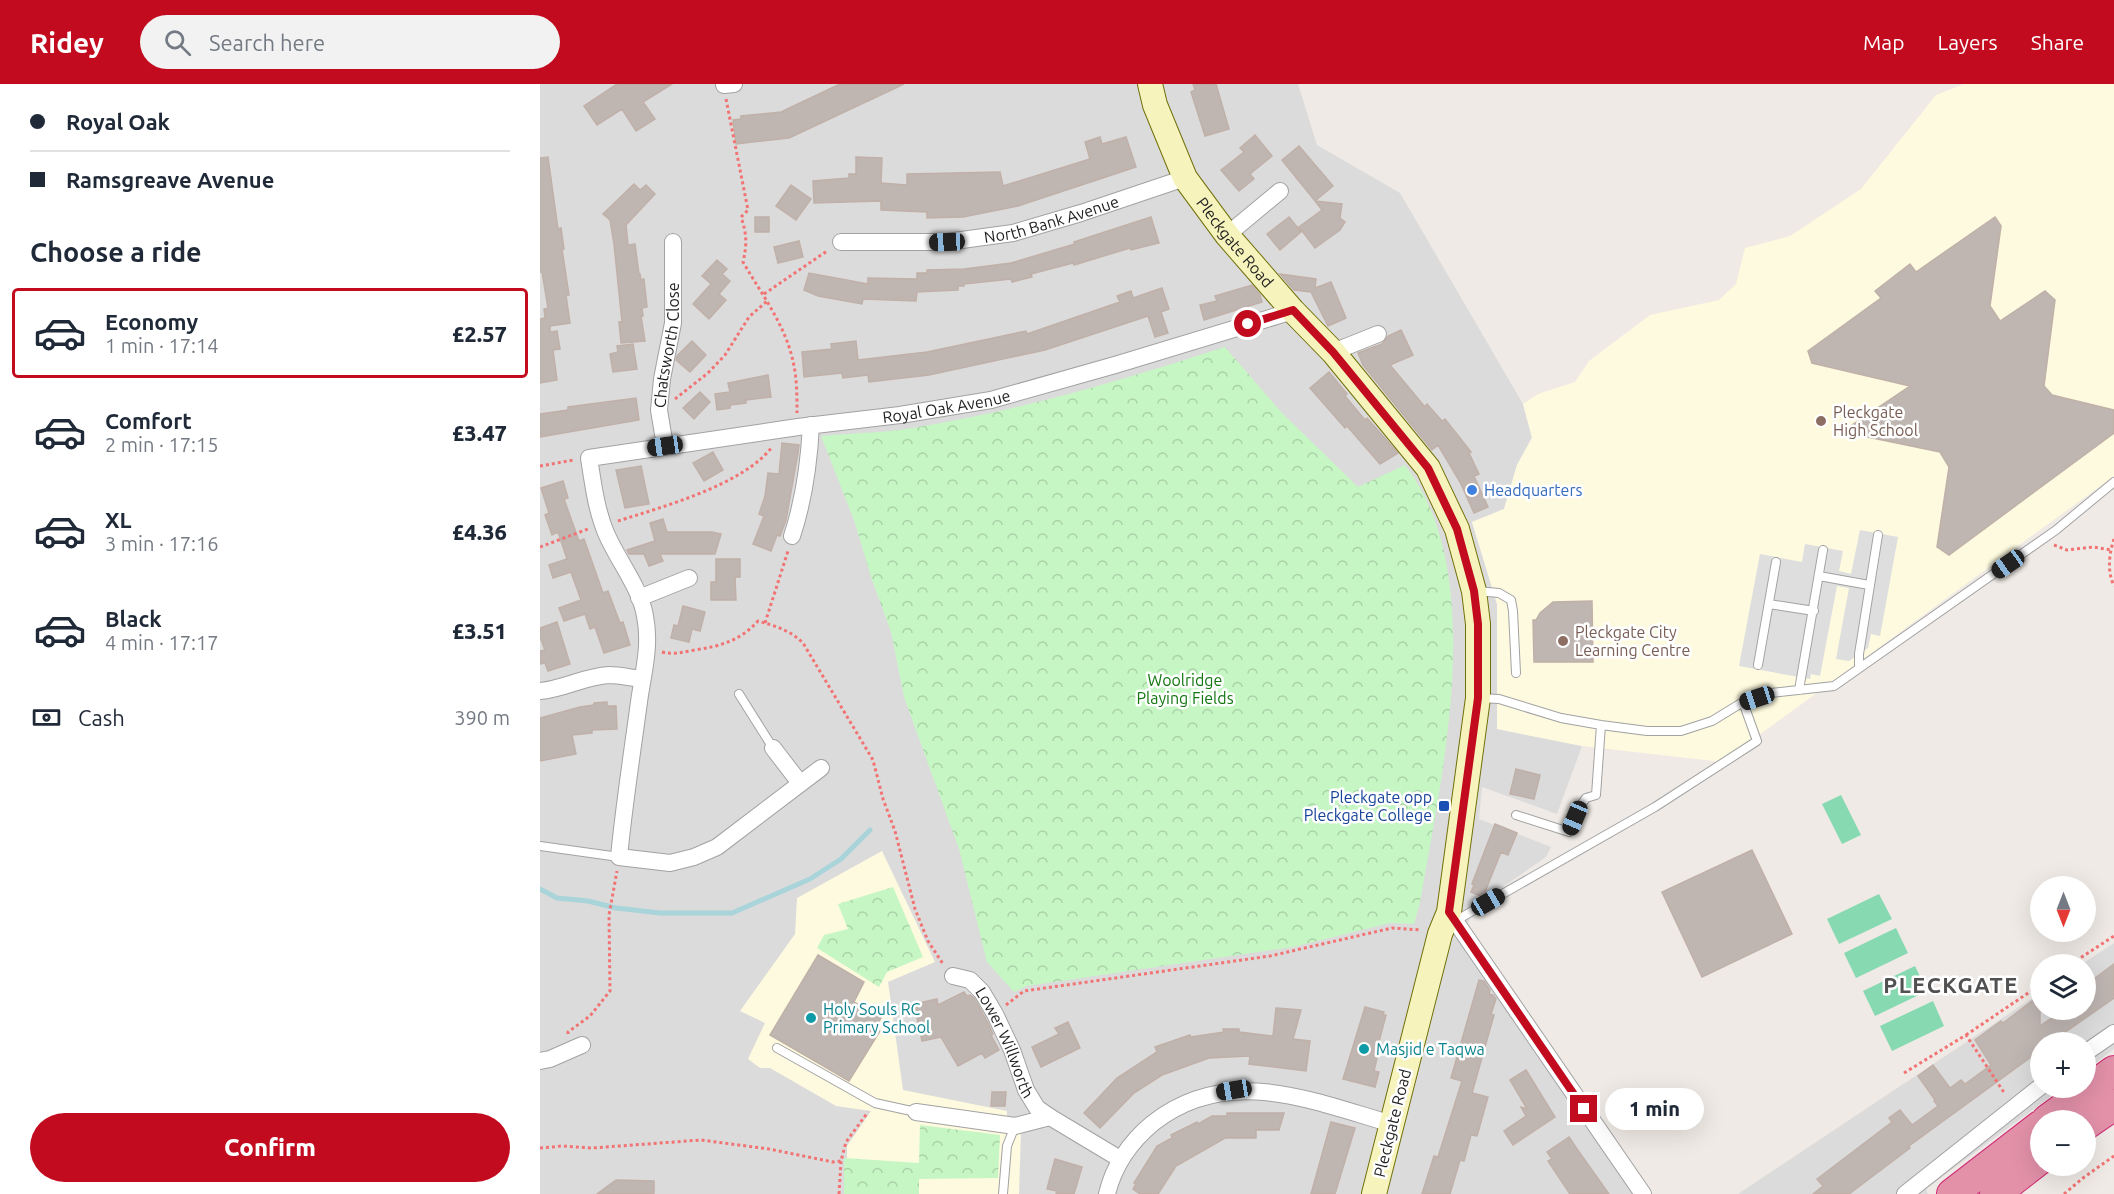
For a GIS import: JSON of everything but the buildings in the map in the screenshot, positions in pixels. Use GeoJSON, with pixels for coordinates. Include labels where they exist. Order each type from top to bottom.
{"type":"FeatureCollection","features":[{"type":"Feature","properties":{"kind":"highway"},"geometry":{"type":"LineString","coordinates":[[2064,1110],[2104,1087]]}},
{"type":"Feature","properties":{"kind":"highway"},"geometry":{"type":"LineString","coordinates":[[2092,1110],[2104,1087]]}},
{"type":"Feature","properties":{"kind":"highway"},"geometry":{"type":"LineString","coordinates":[[1952,1194],[2030,1134]]}},
{"type":"Feature","properties":{"kind":"highway"},"geometry":{"type":"LineString","coordinates":[[1995,1194],[2030,1168]]}},
{"type":"Feature","properties":{"kind":"main road","name":"Pleckgate Road"},"geometry":{"type":"LineString","coordinates":[[1150,84],[1155,105],[1185,178],[1227,235],[1333,352],[1428,468],[1457,529],[1474,591],[1478,624],[1478,698],[1448,922],[1374,1194]]}},
{"type":"Feature","properties":{"kind":"street","name":"North Bank Avenue"},"geometry":{"type":"LineString","coordinates":[[841,242],[937,242],[1002,235],[1082,213],[1185,178]]}},
{"type":"Feature","properties":{"kind":"street"},"geometry":{"type":"LineString","coordinates":[[1227,235],[1281,191]]}},
{"type":"Feature","properties":{"kind":"street","name":"Chatsworth Close"},"geometry":{"type":"LineString","coordinates":[[665,446],[659,410],[662,379],[673,323],[673,242]]}},
{"type":"Feature","properties":{"kind":"street","name":"Royal Oak Avenue"},"geometry":{"type":"LineString","coordinates":[[589,458],[796,427],[900,415],[991,400],[1115,365],[1293,310]]}},
{"type":"Feature","properties":{"kind":"street"},"geometry":{"type":"LineString","coordinates":[[1333,352],[1378,334]]}},
{"type":"Feature","properties":{"kind":"street"},"geometry":{"type":"LineString","coordinates":[[792,536],[800,511],[808,465],[796,427]]}},
{"type":"Feature","properties":{"kind":"street"},"geometry":{"type":"LineString","coordinates":[[589,458],[595,497],[603,525],[645,614],[648,649],[619,857],[670,863],[694,857],[717,847],[821,768]]}},
{"type":"Feature","properties":{"kind":"street"},"geometry":{"type":"LineString","coordinates":[[639,598],[689,578]]}},
{"type":"Feature","properties":{"kind":"street"},"geometry":{"type":"LineString","coordinates":[[540,692],[556,690],[583,680],[609,675],[642,679]]}},
{"type":"Feature","properties":{"kind":"street"},"geometry":{"type":"LineString","coordinates":[[773,748],[800,783]]}},
{"type":"Feature","properties":{"kind":"street"},"geometry":{"type":"LineString","coordinates":[[1448,922],[1643,1194]]}},
{"type":"Feature","properties":{"kind":"street","name":"Lower Willworth"},"geometry":{"type":"LineString","coordinates":[[953,976],[970,980],[977,986],[995,1014],[1012,1050],[1026,1090],[1037,1108],[1120,1159]]}},
{"type":"Feature","properties":{"kind":"street"},"geometry":{"type":"LineString","coordinates":[[2096,1045],[2114,1033]]}},
{"type":"Feature","properties":{"kind":"street"},"geometry":{"type":"LineString","coordinates":[[540,1061],[577,1047]]}},
{"type":"Feature","properties":{"kind":"street"},"geometry":{"type":"LineString","coordinates":[[1107,1194],[1111,1177],[1120,1159],[1143,1132],[1179,1105],[1206,1095],[1234,1090],[1292,1095],[1392,1124]]}},
{"type":"Feature","properties":{"kind":"street"},"geometry":{"type":"LineString","coordinates":[[1905,1194],[2030,1095]]}},
{"type":"Feature","properties":{"kind":"street"},"geometry":{"type":"LineString","coordinates":[[916,1112],[1015,1126],[1050,1117]]}},
{"type":"Feature","properties":{"kind":"lane"},"geometry":{"type":"LineString","coordinates":[[1478,698],[1499,699],[1562,718],[1601,726],[1647,731],[1682,731],[1712,721],[1743,702],[1771,693],[1834,686],[2046,538],[2114,482]]}},
{"type":"Feature","properties":{"kind":"lane"},"geometry":{"type":"LineString","coordinates":[[1859,668],[1859,654],[1878,535]]}},
{"type":"Feature","properties":{"kind":"lane"},"geometry":{"type":"LineString","coordinates":[[1799,690],[1823,550]]}},
{"type":"Feature","properties":{"kind":"lane"},"geometry":{"type":"LineString","coordinates":[[1758,664],[1776,562]]}},
{"type":"Feature","properties":{"kind":"lane"},"geometry":{"type":"LineString","coordinates":[[1819,576],[1869,585]]}},
{"type":"Feature","properties":{"kind":"lane"},"geometry":{"type":"LineString","coordinates":[[1474,591],[1499,593],[1511,600],[1516,674]]}},
{"type":"Feature","properties":{"kind":"lane"},"geometry":{"type":"LineString","coordinates":[[1769,604],[1814,611]]}},
{"type":"Feature","properties":{"kind":"lane"},"geometry":{"type":"LineString","coordinates":[[739,694],[773,748]]}},
{"type":"Feature","properties":{"kind":"lane"},"geometry":{"type":"LineString","coordinates":[[1448,922],[1655,807],[1757,741],[1743,702]]}},
{"type":"Feature","properties":{"kind":"lane"},"geometry":{"type":"LineString","coordinates":[[1516,815],[1569,832],[1586,798],[1596,795],[1601,726]]}},
{"type":"Feature","properties":{"kind":"lane"},"geometry":{"type":"LineString","coordinates":[[540,846],[619,857]]}},
{"type":"Feature","properties":{"kind":"lane"},"geometry":{"type":"LineString","coordinates":[[777,1048],[875,1103],[916,1112]]}},
{"type":"Feature","properties":{"kind":"lane"},"geometry":{"type":"LineString","coordinates":[[1003,1194],[1007,1146],[1015,1126]]}},
{"type":"Feature","properties":{"kind":"path"},"geometry":{"type":"LineString","coordinates":[[540,547],[581,531],[690,496],[736,476],[756,463],[796,427],[794,365],[782,330],[764,294],[743,262],[747,243],[741,217],[748,210],[729,85]]}},
{"type":"Feature","properties":{"kind":"path"},"geometry":{"type":"LineString","coordinates":[[764,294],[841,242]]}},
{"type":"Feature","properties":{"kind":"path"},"geometry":{"type":"LineString","coordinates":[[659,410],[708,373],[725,355],[749,317],[767,301]]}},
{"type":"Feature","properties":{"kind":"path"},"geometry":{"type":"LineString","coordinates":[[540,466],[589,458]]}},
{"type":"Feature","properties":{"kind":"path"},"geometry":{"type":"LineString","coordinates":[[765,623],[792,536]]}},
{"type":"Feature","properties":{"kind":"path"},"geometry":{"type":"LineString","coordinates":[[2046,538],[2056,547],[2067,550],[2093,547],[2111,550]]}},
{"type":"Feature","properties":{"kind":"path"},"geometry":{"type":"LineString","coordinates":[[2114,539],[2111,550],[2111,578],[2114,586]]}},
{"type":"Feature","properties":{"kind":"path"},"geometry":{"type":"LineString","coordinates":[[648,649],[671,654],[720,646],[738,638],[758,621],[794,634],[803,643],[873,760],[883,799],[895,831],[915,909],[928,941],[940,961],[953,976]]}},
{"type":"Feature","properties":{"kind":"path"},"geometry":{"type":"LineString","coordinates":[[577,1047],[568,1032],[590,1016],[610,991],[609,915],[619,857]]}},
{"type":"Feature","properties":{"kind":"path"},"geometry":{"type":"LineString","coordinates":[[995,1014],[1024,991],[1270,956],[1392,928],[1416,929],[1448,922]]}},
{"type":"Feature","properties":{"kind":"path"},"geometry":{"type":"LineString","coordinates":[[2086,954],[2114,936]]}},
{"type":"Feature","properties":{"kind":"path"},"geometry":{"type":"LineString","coordinates":[[1904,1073],[2030,992]]}},
{"type":"Feature","properties":{"kind":"path"},"geometry":{"type":"LineString","coordinates":[[1966,1035],[2014,1108]]}},
{"type":"Feature","properties":{"kind":"path"},"geometry":{"type":"LineString","coordinates":[[839,1194],[841,1161],[846,1142],[868,1112]]}},
{"type":"Feature","properties":{"kind":"path"},"geometry":{"type":"LineString","coordinates":[[540,1148],[562,1146],[592,1148],[701,1140],[769,1149],[833,1162],[841,1161]]}},
{"type":"Feature","properties":{"kind":"path"},"geometry":{"type":"LineString","coordinates":[[2064,1194],[2114,1156]]}},
{"type":"Feature","properties":{"kind":"shaded area"},"geometry":{"type":"Polygon","coordinates":[[[540,84],[1298,84],[1317,145],[1400,193],[1523,404],[1532,437],[1517,465],[1504,509],[1472,522],[1497,604],[1497,729],[1582,746],[1557,814],[1482,787],[1479,819],[1551,847],[1546,857],[1477,905],[1461,936],[1640,1194],[540,1194],[540,84]]]}},
{"type":"Feature","properties":{"kind":"shaded area","name":"Pleckgate High School"},"geometry":{"type":"Polygon","coordinates":[[[1964,84],[2114,84],[2114,476],[1722,762],[1582,746],[1497,729],[1497,604],[1472,522],[1504,509],[1517,465],[1532,438],[1523,404],[1538,394],[1575,382],[1589,361],[1650,315],[1719,300],[1736,284],[1745,248],[1790,236],[1861,189],[1936,95],[1964,84]]]}},
{"type":"Feature","properties":{"kind":"shaded area"},"geometry":{"type":"Polygon","coordinates":[[[1860,530],[1898,537],[1880,636],[1871,634],[1868,648],[1849,661],[1836,659],[1849,588],[1837,586],[1820,676],[1811,674],[1810,679],[1739,666],[1760,554],[1802,562],[1805,544],[1843,551],[1839,571],[1851,574],[1860,530]]]}},
{"type":"Feature","properties":{"kind":"shaded area"},"geometry":{"type":"Polygon","coordinates":[[[882,851],[935,962],[888,982],[903,1090],[1007,1111],[1007,1129],[1021,1132],[1019,1194],[847,1194],[847,1146],[871,1111],[836,1106],[770,1068],[760,1068],[748,1059],[765,1023],[740,1011],[795,934],[797,898],[882,851]]]}},
{"type":"Feature","properties":{"kind":"shaded area"},"geometry":{"type":"Polygon","coordinates":[[[2114,943],[2114,1049],[2096,1063],[2096,1032],[2030,1032],[2030,1098],[2049,1098],[1926,1189],[1928,1194],[1738,1194],[2030,1000],[2030,1020],[2096,1020],[2096,955],[2114,943]]]}},
{"type":"Feature","properties":{"kind":"green space","name":"Woolridge Playing Fields"},"geometry":{"type":"Polygon","coordinates":[[[1225,347],[1281,412],[1358,487],[1405,465],[1431,510],[1446,562],[1453,619],[1452,678],[1447,738],[1438,797],[1420,903],[1414,924],[1390,923],[1293,947],[1027,986],[1014,992],[987,962],[959,849],[904,697],[891,632],[854,520],[821,436],[901,430],[992,413],[1109,383],[1225,347]]]}},
{"type":"Feature","properties":{"kind":"green space"},"geometry":{"type":"Polygon","coordinates":[[[1841,795],[1861,835],[1842,844],[1822,804],[1841,795]]]}},
{"type":"Feature","properties":{"kind":"green space"},"geometry":{"type":"Polygon","coordinates":[[[893,887],[923,957],[887,972],[879,987],[817,948],[824,935],[848,929],[838,904],[893,887]]]}},
{"type":"Feature","properties":{"kind":"green space"},"geometry":{"type":"Polygon","coordinates":[[[1879,894],[1892,919],[1839,944],[1827,919],[1879,894]]]}},
{"type":"Feature","properties":{"kind":"green space"},"geometry":{"type":"Polygon","coordinates":[[[1896,928],[1908,953],[1856,978],[1844,953],[1896,928]]]}},
{"type":"Feature","properties":{"kind":"green space"},"geometry":{"type":"Polygon","coordinates":[[[1915,966],[1927,991],[1875,1016],[1863,991],[1915,966]]]}},
{"type":"Feature","properties":{"kind":"green space"},"geometry":{"type":"Polygon","coordinates":[[[1933,1001],[1944,1026],[1892,1051],[1880,1026],[1933,1001]]]}},
{"type":"Feature","properties":{"kind":"green space"},"geometry":{"type":"Polygon","coordinates":[[[920,1125],[1000,1135],[998,1178],[919,1179],[919,1194],[844,1194],[844,1158],[919,1163],[920,1125]]]}},
{"type":"Feature","properties":{"kind":"waterway"},"geometry":{"type":"LineString","coordinates":[[540,889],[557,898],[588,901],[616,908],[660,913],[732,913],[810,879],[841,859],[870,830]]}},
{"type":"Feature","properties":{"kind":"place","name":"Pleckgate High School"},"geometry":{"type":"Point","coordinates":[1821,421]}},
{"type":"Feature","properties":{"kind":"place","name":"Headquarters"},"geometry":{"type":"Point","coordinates":[1472,490]}},
{"type":"Feature","properties":{"kind":"place","name":"Pleckgate City Learning Centre"},"geometry":{"type":"Point","coordinates":[1563,641]}},
{"type":"Feature","properties":{"kind":"place","name":"Pleckgate opp Pleckgate College"},"geometry":{"type":"Point","coordinates":[1444,806]}},
{"type":"Feature","properties":{"kind":"place","name":"Holy Souls RC Primary School"},"geometry":{"type":"Point","coordinates":[811,1018]}},
{"type":"Feature","properties":{"kind":"place","name":"Masjid e Taqwa"},"geometry":{"type":"Point","coordinates":[1364,1049]}},
{"type":"Feature","properties":{"kind":"district","name":"PLECKGATE"},"geometry":{"type":"Point","coordinates":[1951,984]}},
{"type":"Feature","properties":{"kind":"route"},"geometry":{"type":"LineString","coordinates":[[1248,324],[1293,310],[1333,352],[1428,468],[1448,507],[1457,529],[1474,591],[1478,624],[1478,698],[1449,912],[1584,1109]]}}]}
